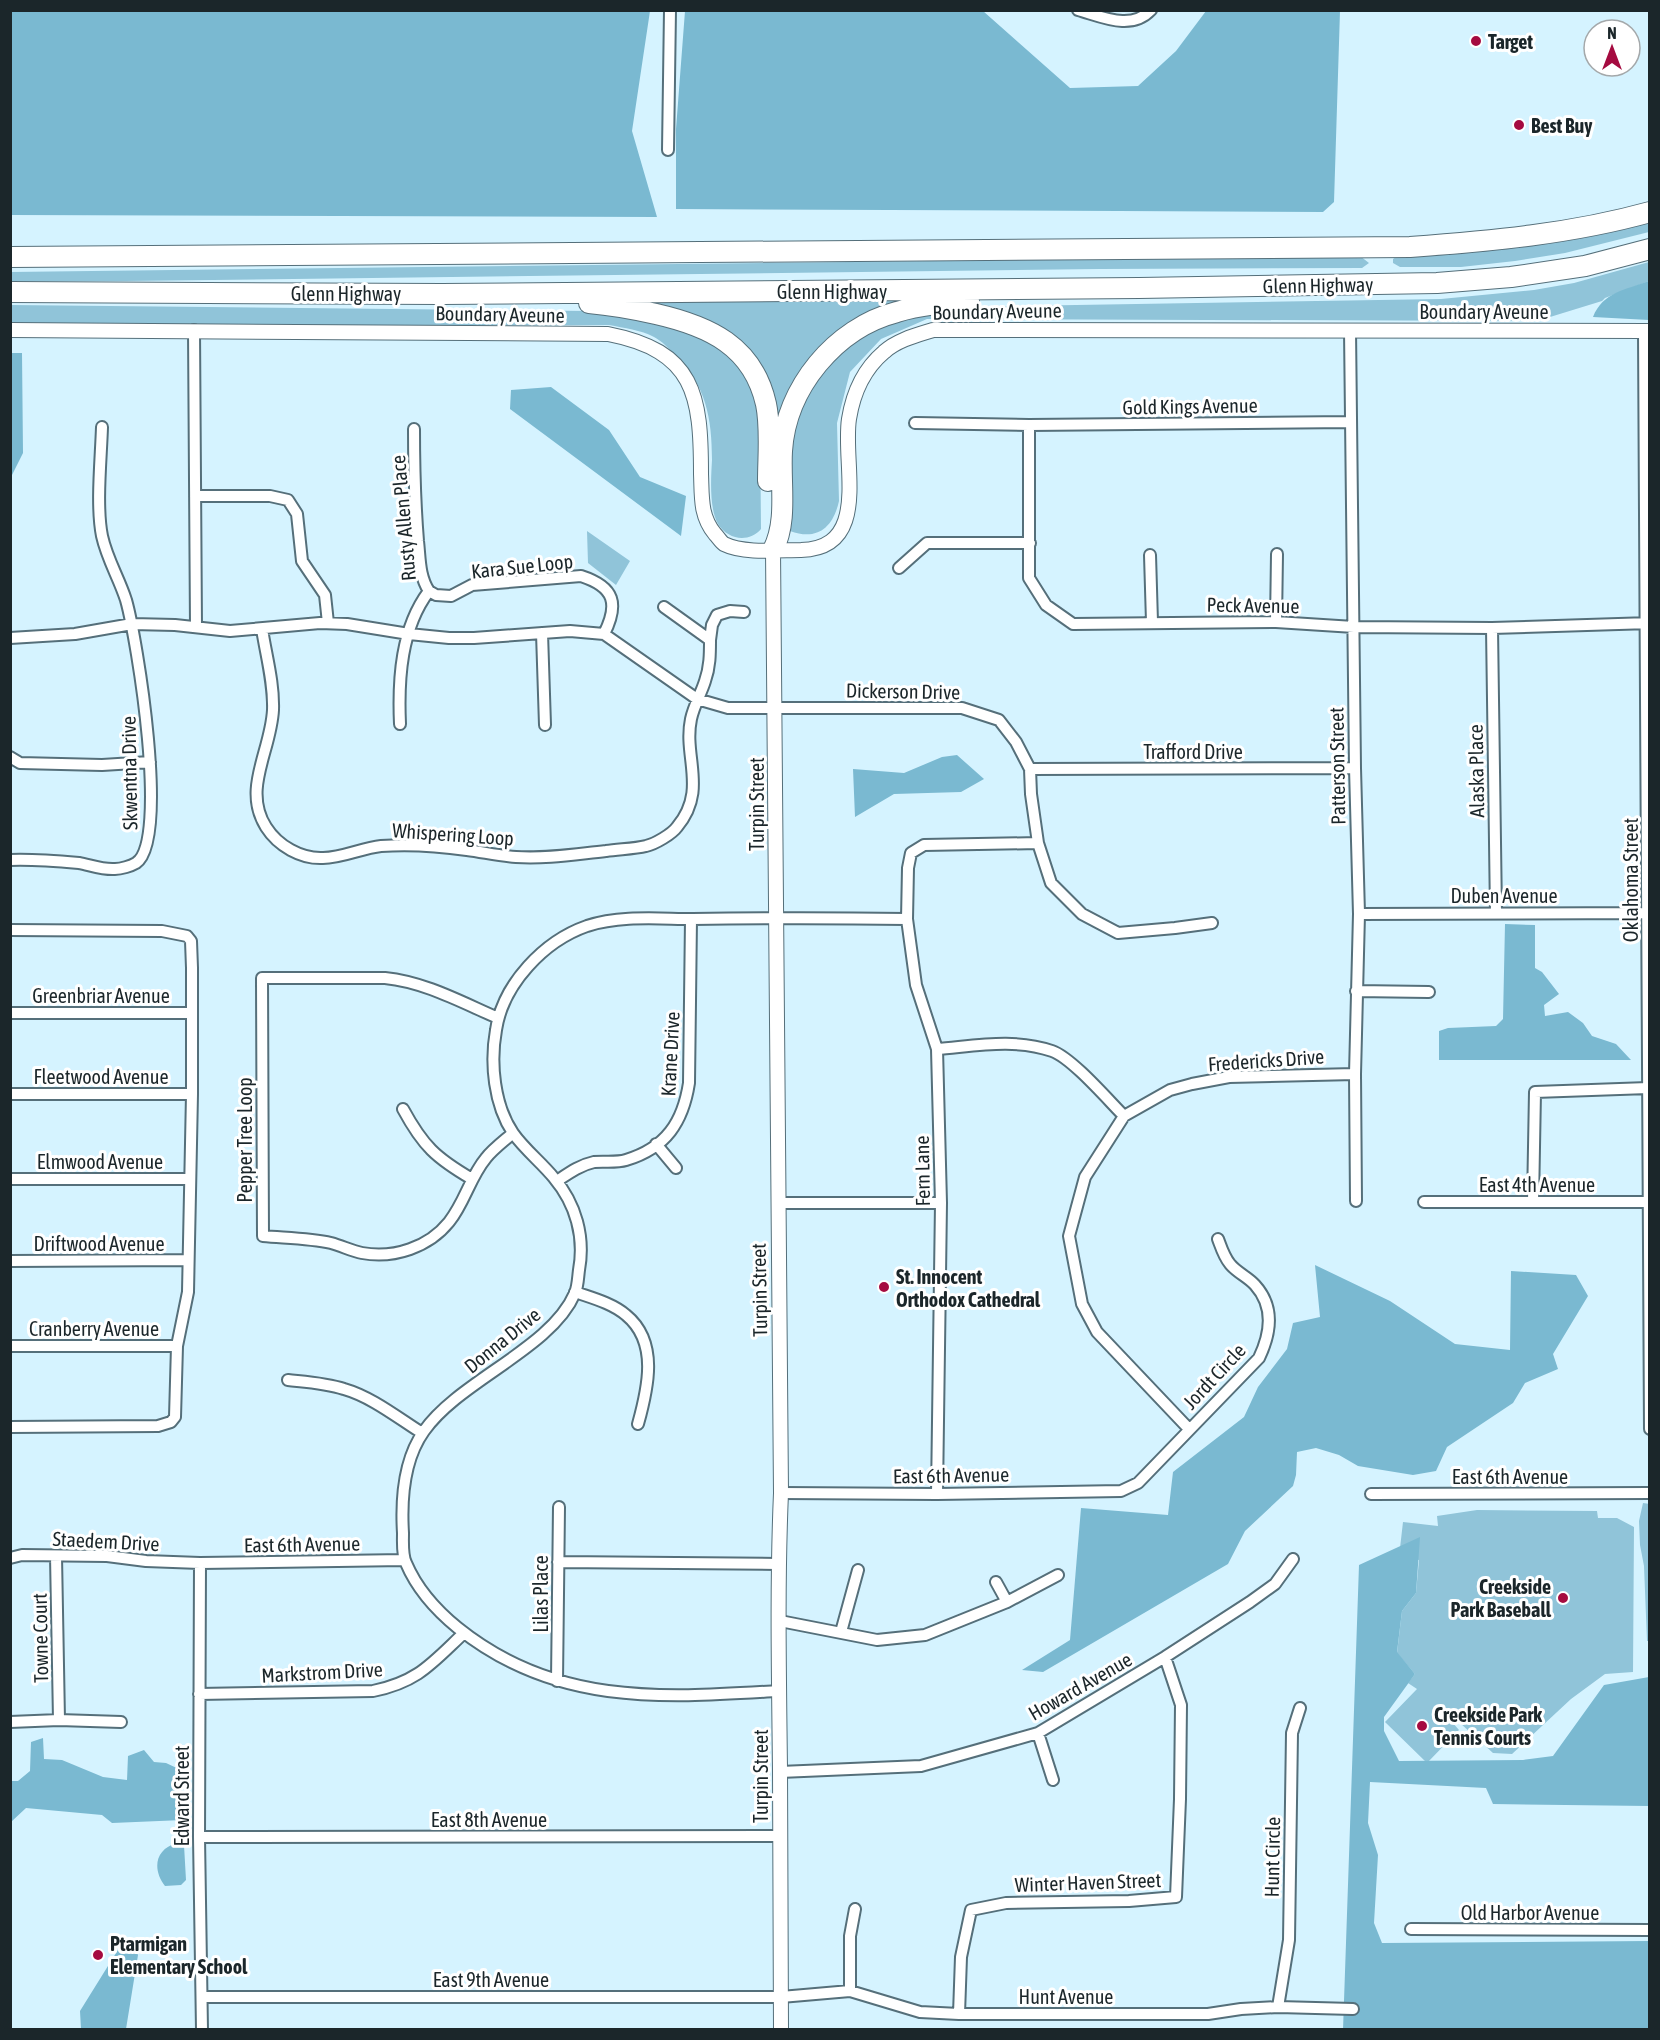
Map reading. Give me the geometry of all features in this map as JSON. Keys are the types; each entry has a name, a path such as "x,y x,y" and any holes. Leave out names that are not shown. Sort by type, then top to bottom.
{"highway":[{"name":"Glenn Highway","path":"10,257 1410,247 1510,240 1610,224 1650,212"},
{"name":"Glenn Highway","path":"10,292 442,294 1437,283 1511,277 1584,266 1650,249"},
{"path":"773,550 779,539 781,525 782,449 790,411 812,370 834,346 861,326 895,312 944,303 1066,296 1139,288"},
{"path":"442,294 620,307 705,328 727,342 742,356 756,375 765,402 768,427 768,523 773,550"}],"street":[{"path":"668,150 670,10"},
{"path":"1078,10 1123,22 1145,17 1151,10"},
{"name":"Boundary Aveune","path":"10,330 608,334 634,339 673,361 686,378 695,400 701,427 702,510 709,526 723,544 746,549 773,550 814,549 828,543 843,529 849,510 849,421 855,394 867,371 885,351 908,337 933,330 1647,331"},
{"path":"195,330 196,627"},
{"name":"Patterson Street","path":"1350,330 1359,914 1355,1074 1356,1202"},
{"name":"Oklahoma Street","path":"1647,331 1650,1429"},
{"name":"Gold Kings Avenue","path":"915,423 1029,425 1351,422"},
{"name":"Peck Avenue","path":"1029,425 1029,578 1046,605 1073,624 1276,622 1354,627 1492,628 1648,623"},
{"name":"Skwentna Drive","path":"10,860 36,859 113,870 138,862 146,850 150,831 148,722 132,624 125,598 102,537 100,520 102,427"},
{"name":"Rusty Allen Place","path":"400,724 399,694 402,663 413,617 429,591 423,581 420,564 414,495 414,429"},
{"path":"195,496 270,496 288,500 297,514 302,561 325,595 328,623"},
{"path":"899,568 927,543 1030,543"},
{"name":"Turpin Street","path":"773,550 781,1493 778,1564 781,2030"},
{"path":"1276,622 1277,554"},
{"path":"1150,555 1152,622"},
{"name":"Kara Sue Loop","path":"429,591 436,595 451,596 472,585 581,576 596,581 607,591 613,606 612,618 604,634"},
{"path":"664,607 710,640"},
{"name":"Whispering Loop","path":"262,629 273,708 270,735 260,764 255,791 257,810 266,828 278,842 299,854 324,858 380,846 463,849 516,857 562,856 648,846 676,829 688,810 694,789 693,761 688,736 691,718 710,662 712,626 717,615 730,611 744,612"},
{"path":"10,638 75,634 132,624 230,631 328,623 409,634 474,638 570,631 604,634"},
{"name":"Alaska Place","path":"1492,628 1496,913"},
{"path":"542,633 545,725"},
{"name":"Dickerson Drive","path":"604,634 697,699 728,708 962,708 999,720 1017,742 1030,770 1038,843 1051,883 1082,914 1118,933 1212,922"},
{"path":"10,758 20,763 102,765 150,762"},
{"name":"Trafford Drive","path":"1030,770 1355,768"},
{"name":"Fern Lane","path":"937,1494 941,1203 937,1049 916,986 907,919 908,868 911,853 924,844 1038,843"},
{"name":"Duben Avenue","path":"1359,914 1649,913"},
{"name":"Krane Drive","path":"557,1181 576,1168 592,1162 625,1160 648,1150 679,1122 686,1104 689,1083 691,919"},
{"name":"Donna Drive","path":"778,1691 693,1696 624,1693 583,1688 557,1681 510,1662 464,1633 423,1594 404,1560 402,1520 406,1479 412,1454 422,1433 440,1411 543,1333 559,1317 575,1292 582,1243 571,1203 557,1181 513,1133 502,1111 494,1068 493,1045 498,1018 521,972 564,936 589,926 617,920 907,919"},
{"path":"10,930 135,930 162,931 187,936 191,941 192,1013 188,1292 177,1346 175,1416 171,1422 158,1426 10,1427"},
{"name":"Pepper Tree Loop","path":"498,1018 426,986 405,980 262,978 263,1236 331,1243 364,1254 396,1253 414,1248 430,1240 448,1223 486,1157 513,1133"},
{"path":"1356,991 1429,992"},
{"name":"Greenbriar Avenue","path":"10,1013 192,1013"},
{"path":"937,1049 1009,1043 1053,1051 1078,1070 1124,1116"},
{"name":"Fredericks Drive","path":"1189,1429 1097,1332 1082,1304 1070,1236 1085,1177 1124,1116 1170,1090 1192,1083 1239,1076 1355,1074"},
{"path":"1533,1202 1535,1092 1648,1088"},
{"name":"Fleetwood Avenue","path":"10,1094 192,1094"},
{"path":"403,1109 428,1149 445,1163 472,1179"},
{"path":"657,1144 676,1168"},
{"name":"Elmwood Avenue","path":"10,1179 190,1179"},
{"name":"East 4th Avenue","path":"1424,1202 1649,1202"},
{"path":"778,1203 941,1203"},
{"name":"Jordt Circle","path":"1121,1491 1138,1483 1259,1358 1267,1341 1270,1319 1266,1301 1255,1284 1229,1264 1218,1239"},
{"name":"Driftwood Avenue","path":"10,1261 187,1260"},
{"path":"575,1292 610,1304 627,1315 642,1334 648,1354 648,1377 638,1424"},
{"name":"Cranberry Avenue","path":"10,1347 177,1346"},
{"path":"288,1380 324,1384 363,1396 422,1433"},
{"name":"East 6th Avenue","path":"781,1493 937,1494 1121,1491"},
{"name":"East 6th Avenue","path":"1371,1494 1650,1493"},
{"name":"Lilas Place","path":"557,1681 558,1507"},
{"name":"Staedem Drive","path":"10,1558 22,1555 107,1556 146,1561 200,1563"},
{"name":"Towne Court","path":"56,1556 59,1720"},
{"name":"Howard Avenue","path":"780,1772 923,1771 1038,1733 1165,1657 1275,1584 1293,1559"},
{"name":"East 6th Avenue","path":"200,1563 404,1560"},
{"path":"558,1562 778,1564"},
{"name":"Edward Street","path":"200,1563 199,1838 202,2030"},
{"path":"841,1632 858,1570"},
{"path":"780,1621 877,1640 925,1635 1007,1602 1058,1575"},
{"path":"996,1582 1007,1602"},
{"name":"Markstrom Drive","path":"199,1694 373,1691 395,1687 416,1677 464,1633"},
{"name":"Winter Haven Street","path":"959,2014 961,1957 971,1910 1006,1903 1129,1901 1176,1897 1181,1705 1165,1657"},
{"name":"Hunt Circle","path":"1278,2007 1289,1940 1292,1733 1300,1708"},
{"path":"10,1722 59,1720 122,1722"},
{"path":"1038,1733 1053,1780"},
{"name":"East 8th Avenue","path":"199,1838 779,1836"},
{"path":"850,1991 850,1936 855,1909"},
{"name":"Old Harbor Avenue","path":"1411,1929 1650,1930"},
{"name":"Hunt Avenue","path":"781,1996 850,1991 920,2012 959,2014 1208,2014 1241,2008 1353,2008"},
{"name":"East 9th Avenue","path":"202,1996 781,1996"}],"shaded area":[{"path":"11,10 650,11 632,131 657,217 11,215"},
{"path":"685,11 983,11 1070,88 1138,86 1176,51 1206,11 1340,11 1334,202 1323,212 676,209 676,129"},
{"path":"1649,216 1649,232 1565,253 1461,267 1400,267 1393,263 1393,259 1399,255 1457,254 1569,237"},
{"path":"1360,256 1369,263 1362,268 126,281 11,281 10,272"},
{"path":"1649,262 1649,281 1602,301 1537,321 927,319 881,339 850,372 837,423 839,501 833,518 822,530 808,534 790,531 787,523 790,445 802,402 836,356 878,326 954,307 1441,299 1534,290 1574,283"},
{"path":"1649,281 1649,320 1593,317 1597,309 1609,297"},
{"path":"912,299 843,328 775,452 754,357 737,338 715,324 649,302"},
{"path":"11,305 591,311 612,313 700,335 719,344 743,370 751,384 760,419 761,529 751,536 739,538 727,534 718,524 712,501 711,430 700,390 685,366 665,345 654,337 638,331 609,325 11,325"},
{"path":"11,353 22,353 23,453 11,477"},
{"path":"551,387 609,430 640,477 686,496 681,536 510,409 511,390"},
{"path":"587,531 630,561 616,585 588,563"},
{"path":"957,755 984,779 961,792 894,794 855,817 853,769 904,773 942,757"},
{"path":"1505,924 1535,925 1535,968 1542,972 1559,994 1544,1005 1545,1016 1568,1012 1583,1023 1592,1036 1616,1044 1631,1060 1439,1060 1439,1031 1448,1028 1496,1026 1503,1019"},
{"path":"1315,1265 1390,1301 1455,1344 1510,1350 1511,1271 1576,1275 1588,1296 1553,1354 1558,1369 1525,1383 1513,1403 1447,1447 1436,1471 1413,1475 1358,1466 1339,1455 1316,1448 1297,1452 1293,1486 1245,1531 1228,1564 1043,1672 1022,1670 1070,1640 1081,1508 1168,1515 1173,1472 1244,1417 1258,1387 1287,1349 1293,1323 1320,1317"},
{"path":"1643,1503 1650,1504 1649,1641 1647,1641 1644,1566 1640,1545 1639,1521"},
{"path":"1477,1510 1597,1511 1598,1518 1617,1518 1634,1527 1633,1672 1605,1674 1571,1699 1512,1754 1493,1753 1460,1723 1452,1722 1459,1730 1427,1763 1385,1722 1417,1689 1408,1683 1415,1674 1397,1653 1402,1611 1416,1593 1419,1560 1399,1557 1403,1522 1438,1526 1437,1516"},
{"path":"1420,1537 1416,1593 1402,1611 1397,1652 1415,1674 1384,1717 1384,1731 1399,1761 1523,1760 1553,1756 1604,1685 1649,1677 1649,1806 1493,1804 1486,1788 1370,1782 1368,1823 1378,1855 1374,1923 1382,1943 1649,1941 1649,2029 1343,2030 1359,1565"},
{"path":"43,1738 44,1759 62,1760 103,1777 127,1780 128,1756 144,1750 154,1762 166,1763 181,1770 183,1820 112,1823 102,1815 26,1808 11,1822 11,1781 18,1781 30,1771 31,1742"},
{"path":"177,1843 184,1845 186,1880 181,1885 165,1886 158,1873 158,1860 164,1850"},
{"path":"121,1945 134,1947 138,1955 126,2029 81,2029 80,2011"}],"place":[{"name":"Target","path":"1476,41"},
{"name":"Best Buy","path":"1519,125"},
{"name":"St. Innocent Orthodox Cathedral","path":"884,1287"},
{"name":"Creekside Park Baseball","path":"1563,1598"},
{"name":"Creekside Park Tennis Courts","path":"1422,1726"},
{"name":"Ptarmigan Elementary School","path":"98,1955"}]}
